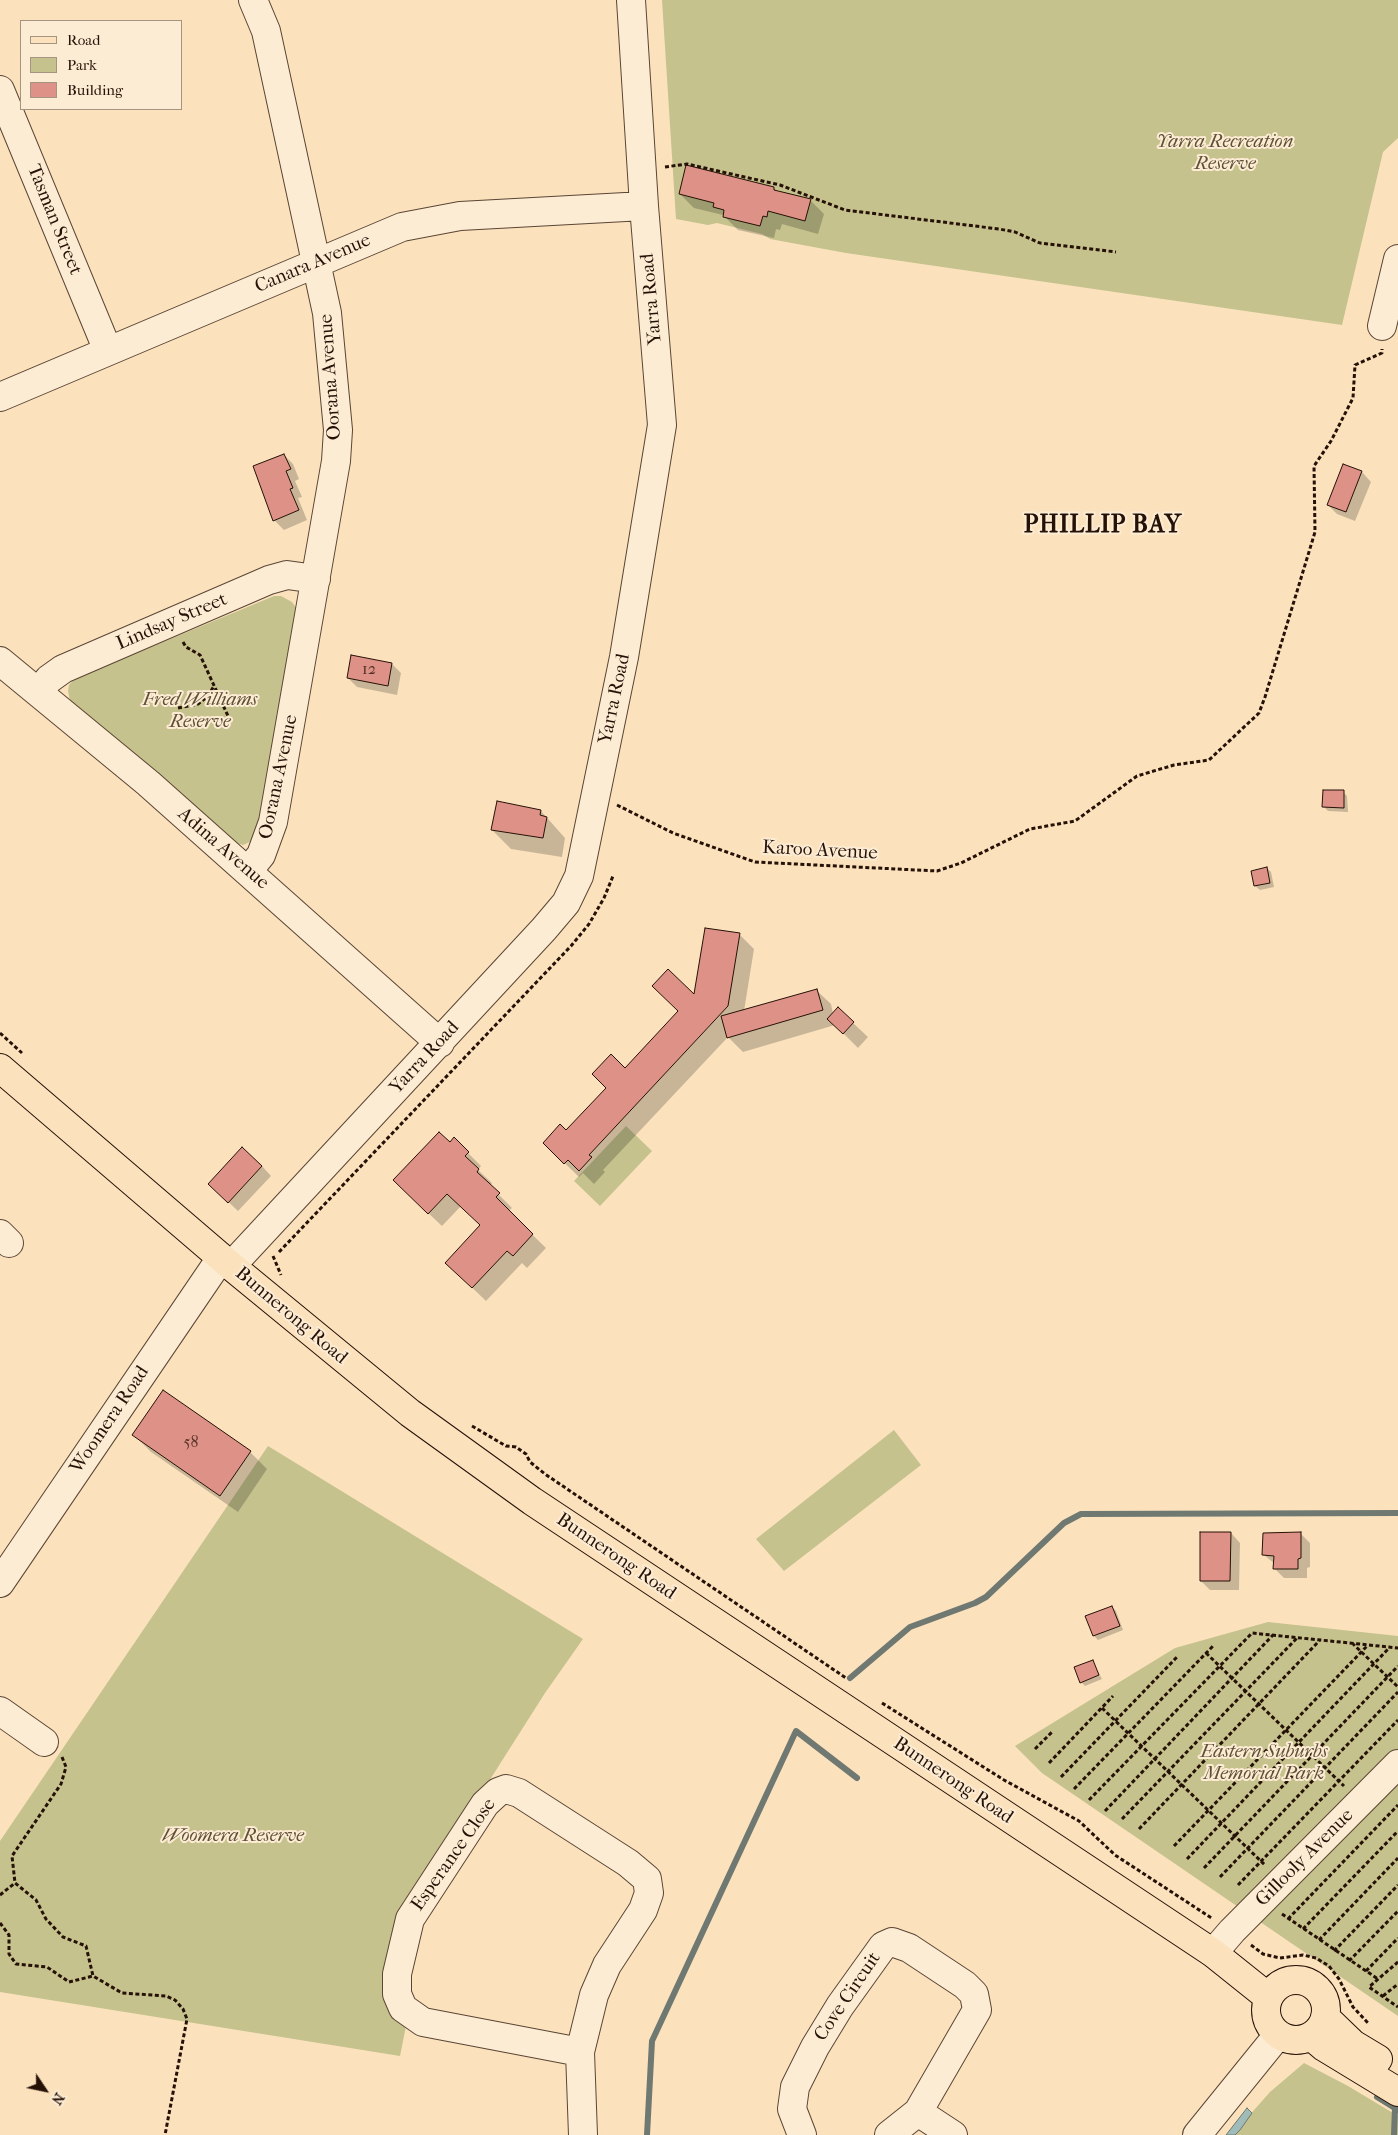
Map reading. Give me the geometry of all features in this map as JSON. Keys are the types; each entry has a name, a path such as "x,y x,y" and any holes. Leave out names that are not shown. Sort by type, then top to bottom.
{"main road":[{"name":"Bunnerong Road","path":"3,1076 410,1413 532,1501 1213,1953 1268,1997"},
{"path":"1301,1980 1310,1983 1323,1998 1326,2007 1318,2026 1295,2040 1278,2035 1268,2022 1266,2005 1268,1997 1281,1983 1301,1980"},
{"path":"1318,2026 1353,2044 1398,2072"},
{"path":"1318,2026 1324,2047 1398,2092"}],"street":[{"name":"Oorana Avenue","path":"248,871 261,855 273,822 336,461 338,430 327,312 266,31 253,0"},
{"name":"Yarra Road","path":"226,1262 265,1248 334,1152 440,1043 566,903 579,876 624,657 662,425 644,206 631,0"},
{"name":"Tasman Street","path":"0,90 108,351"},
{"name":"Canara Avenue","path":"0,397 402,227 460,216 644,206"},
{"path":"1382,326 1398,259"},
{"name":"Lindsay Street","path":"38,692 63,669 269,580 287,575 316,579"},
{"name":"Adina Avenue","path":"0,661 148,783 440,1043"},
{"name":"Woomera Road","path":"0,1583 226,1262"},
{"path":"0,1711 44,1742"},
{"name":"Gillooly Avenue","path":"1213,1953 1232,1931 1398,1764"},
{"name":"Esperance Close","path":"580,2052 423,2022 403,2008 397,1994 397,1974 410,1919 485,1804 498,1792 506,1789 519,1793 628,1863 647,1879 649,1893 644,1910 607,1965 594,1995 580,2052 583,2135"},
{"name":"Cove Circuit","path":"802,2135 792,2109 795,2087 840,2006 883,1946 892,1942 908,1948 965,1985 974,1994 977,2010 918,2112"},
{"path":"1197,2135 1278,2035"},
{"path":"889,2135 918,2112 953,2135"}],"path":[{"path":"642,171 687,164 780,185 846,210 999,229 1015,232 1040,243 1116,252"},
{"name":"Karoo Avenue","path":"595,794 674,833 755,862 937,871 961,863 1030,829 1074,821 1137,776 1174,764 1209,760 1258,713 1265,697 1315,532 1314,466 1331,441 1353,398 1355,365 1382,353 1382,326"},
{"path":"174,621 184,646 200,655 228,716"},
{"path":"178,708 198,704 208,696 214,686"},
{"path":"285,1282 265,1248 571,946 589,924 604,898 613,876"},
{"path":"0,1034 29,1059"},
{"path":"465,1421 506,1446 516,1447 526,1454 530,1462 553,1479 847,1679"},
{"path":"1089,1800 1252,1633 1398,1648"},
{"path":"1105,1811 1274,1635"},
{"path":"1122,1819 1298,1638"},
{"path":"1139,1829 1321,1640"},
{"path":"1352,1643 1398,1687"},
{"path":"1174,1846 1368,1644"},
{"path":"1074,1788 1214,1645"},
{"path":"1187,1859 1391,1647"},
{"path":"1206,1653 1350,1792"},
{"path":"1061,1777 1176,1657"},
{"path":"1204,1868 1398,1666"},
{"path":"1220,1877 1398,1692"},
{"path":"1048,1763 1113,1696"},
{"path":"879,1700 1004,1780 1079,1821 1093,1834"},
{"path":"1102,1708 1267,1867"},
{"path":"1238,1885 1398,1720"},
{"path":"1035,1749 1052,1732"},
{"path":"44,1742 63,1759 66,1771 61,1784 13,1852 11,1860 15,1884 36,1900 46,1919 63,1937 86,1946 93,1976"},
{"path":"1288,1919 1398,1804"},
{"path":"1303,1930 1398,1831"},
{"path":"1319,1940 1398,1858"},
{"path":"0,1894 15,1884"},
{"path":"1334,1951 1398,1885"},
{"path":"1349,1961 1398,1911"},
{"path":"1280,1913 1378,1979"},
{"path":"0,1923 8,1935 9,1954 16,1964 47,1967 70,1982 93,1976 122,1993 166,1996 178,2003 187,2019 165,2135"},
{"path":"1366,1971 1398,1938"},
{"path":"1398,1962 1369,1987 1398,2007"},
{"path":"1383,1996 1398,1984"}],"green space":[{"name":"Yarra Recreation Reserve","path":"662,0 1398,0 1398,138 1383,152 1342,325 846,253 770,239 762,234 717,223 708,225 676,219"},
{"name":"Fred Williams Reserve","path":"274,596 281,596 292,602 297,609 296,618 257,828 254,840 243,845 236,843 70,701 68,691 69,685 74,679"},
{"path":"626,1126 652,1151 600,1206 574,1181"},
{"path":"894,1430 921,1465 784,1571 756,1539"},
{"name":"Woomera Reserve","path":"268,1446 583,1639 545,1693 411,1904 406,2026 400,2056 0,1992 0,1841"},
{"name":"Eastern Suburbs Memorial Park","path":"1268,1622 1398,1636 1398,2016 1042,1773 1015,1746 1175,1648"},
{"path":"1304,2063 1348,2086 1398,2116 1398,2135 1232,2135 1270,2092"}],"water":[{"path":"1247,2108 1252,2113 1240,2130 1235,2135 1226,2135"}],"building":[{"path":"686,165 774,187 774,190 811,199 805,221 768,211 767,217 763,216 760,226 723,217 724,210 713,207 714,203 679,194"},
{"path":"284,454 291,469 286,471 293,488 290,489 299,510 273,521 253,466"},
{"path":"1343,464 1362,471 1346,512 1327,505"},
{"path":"351,655 392,663 388,686 347,678"},
{"path":"1323,790 1344,790 1344,808 1322,807"},
{"path":"497,801 541,810 540,815 547,817 543,838 491,830"},
{"path":"1267,867 1270,883 1254,886 1251,871"},
{"path":"705,928 740,933 728,1006 589,1155 592,1157 579,1171 568,1160 564,1164 543,1143 560,1124 566,1130 606,1088 592,1074 611,1054 625,1068 678,1011 652,986 668,969 694,994"},
{"path":"817,989 823,1010 727,1038 721,1016"},
{"path":"838,1007 854,1022 843,1034 827,1019"},
{"path":"439,1132 450,1142 454,1137 469,1152 465,1156 479,1169 477,1172 500,1193 496,1197 533,1234 513,1256 507,1251 472,1288 445,1263 480,1225 447,1194 428,1214 393,1180"},
{"path":"242,1147 262,1166 228,1203 208,1184"},
{"path":"163,1390 251,1451 220,1496 132,1435"},
{"path":"1200,1532 1231,1532 1230,1581 1200,1581"},
{"path":"1301,1532 1301,1558 1298,1559 1298,1569 1273,1569 1274,1556 1262,1555 1263,1533"},
{"path":"1112,1606 1120,1626 1093,1636 1085,1616"},
{"path":"1093,1660 1099,1675 1080,1683 1074,1667"}],"waterway":[{"path":"850,1678 910,1627 975,1603 986,1597 1064,1523 1081,1514 1398,1513"},
{"path":"647,2135 652,2041 796,1731 857,1778"},
{"path":"1377,2097 1398,2110"},
{"path":"1394,2135 1395,2108"}],"district":[{"name":"PHILLIP BAY","path":"1103,526"}]}
